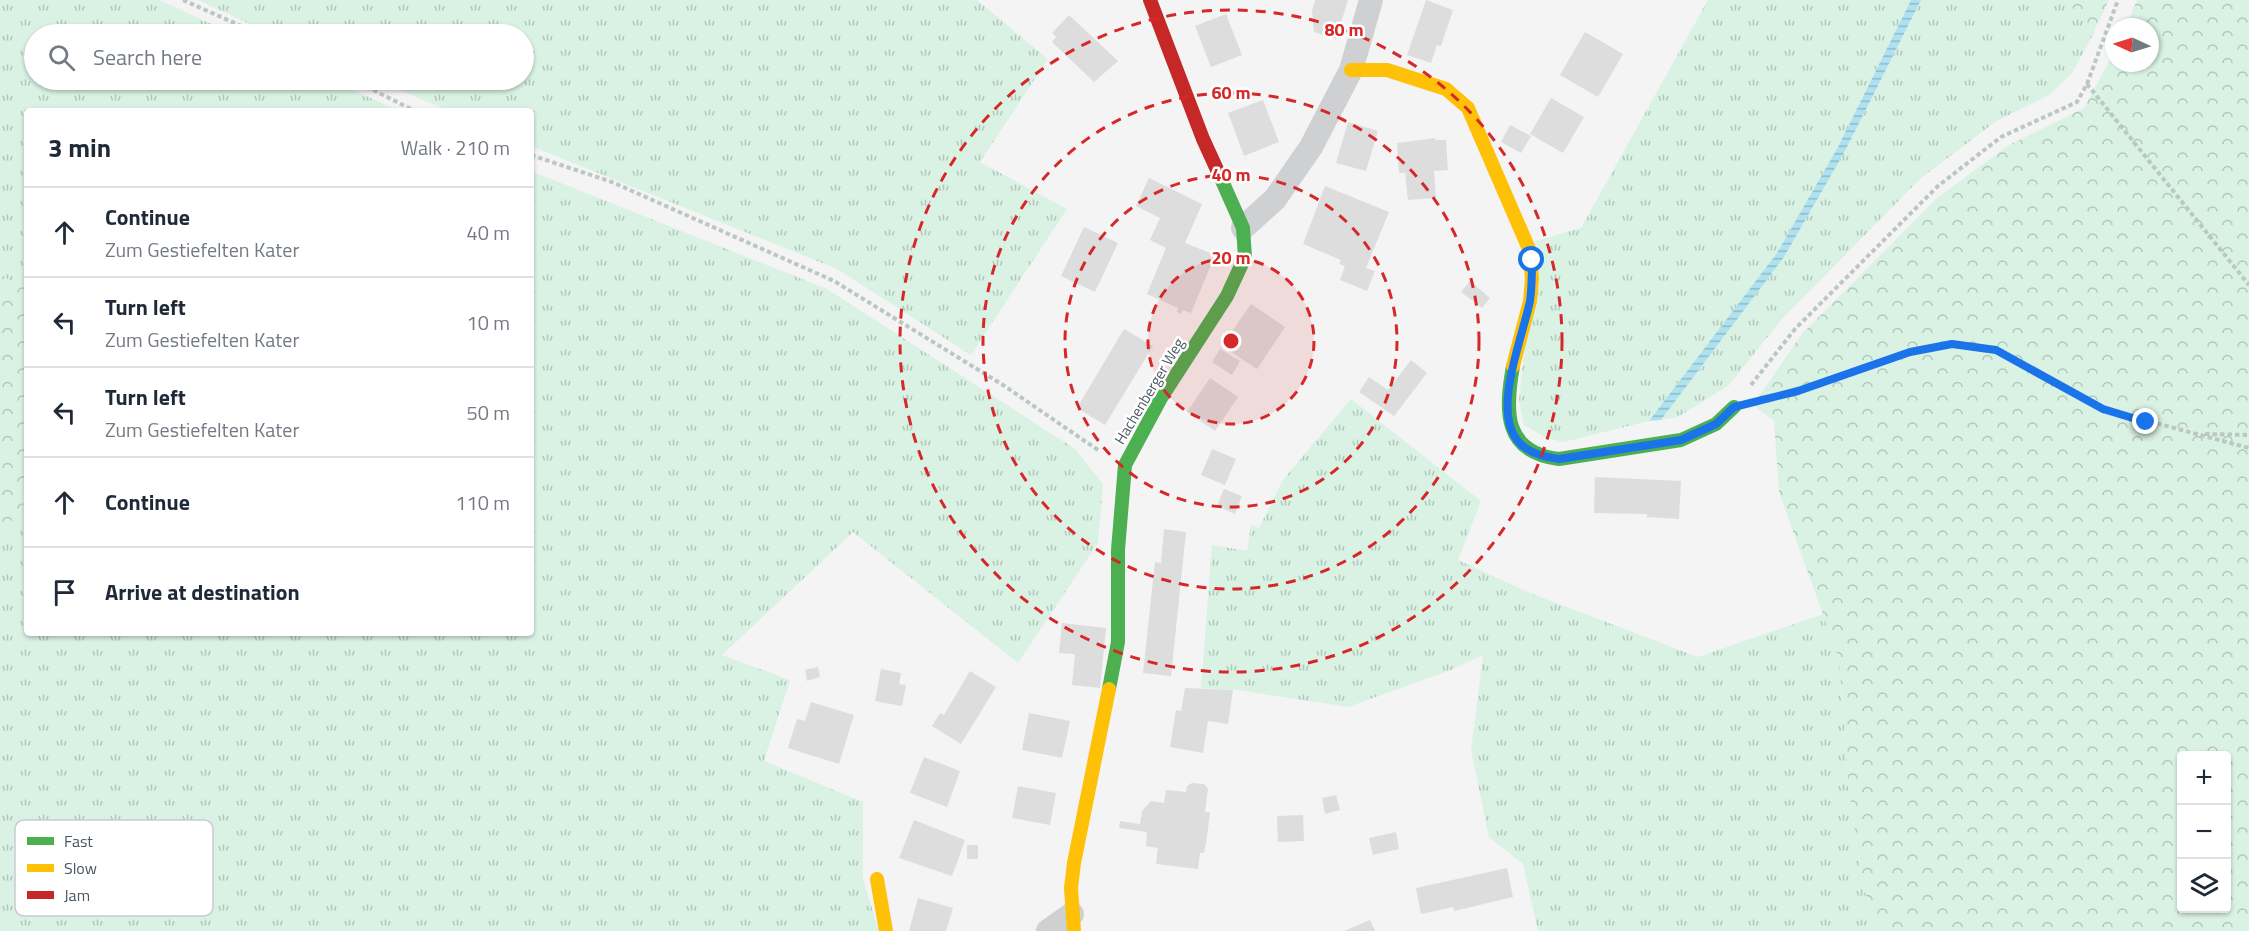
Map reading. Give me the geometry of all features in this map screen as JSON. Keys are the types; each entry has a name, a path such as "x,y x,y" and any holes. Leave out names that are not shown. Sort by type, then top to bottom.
{"street":[{"name":"Hachenberger Weg","path":"1073,923 1071,888 1074,863 1118,642 1118,550 1125,465 1161,398 1227,296 1245,257 1243,228 1203,138 1150,0"},
{"path":"1243,228 1275,199 1311,147 1351,70 1371,0"},
{"path":"1351,70 1387,70 1446,89 1468,108 1527,241 1532,260 1533,277 1530,301 1508,400 1510,428 1515,439 1540,456 1559,459 1681,440 1716,424 1734,407"},
{"path":"877,879 886,931"},
{"path":"1048,931 1073,923"}],"path":[{"path":"183,0 237,24"},
{"path":"1734,407 1795,329 1938,186 2001,137 2077,102 2087,84 2118,0"},
{"path":"2087,84 2249,285"},
{"path":"373,90 409,108"},
{"path":"534,156 612,182 834,281 1003,385 1088,444 1125,465"},
{"path":"1734,407 1798,391 1910,352 1952,344 1996,350 2103,409 2249,448"},
{"path":"2199,434 2249,435"}],"green space":[{"path":"0,0 159,0 211,24 24,24 24,90 353,90 393,108 24,108 24,287 0,275"},
{"path":"198,0 977,0 1048,59 980,162 1067,209 971,355 837,269 534,147 534,108 442,108 400,90 534,90 534,24 250,24"},
{"path":"1708,0 1911,0 1838,147 1777,253 1649,421 1563,442 1547,438 1524,425 1519,401 1535,241 1581,228"},
{"path":"1921,0 2065,0 2095,31 2072,73 2049,95 1995,122 1920,179 1782,319 1729,385 1678,417 1661,420 1784,257 1845,151"},
{"path":"2065,0 2109,0 2094,31"},
{"path":"2137,0 2249,0 2249,931 1875,931 1861,875 1849,790 1839,659 1779,492 1774,421 1753,405 1801,335 1937,198 2009,145 2084,108 2105,69 2105,72 2159,72 2159,18 2130,18"},
{"path":"534,172 827,289 1075,449 1103,484 1098,543 1018,663 853,532 722,655 790,680 764,761 863,802 863,880 879,931 0,931 0,541 24,500 24,636 534,636"},
{"path":"0,275 24,287 24,500 0,541"},
{"path":"1351,399 1481,501 1458,560 1530,593 1698,657 1823,614 1839,659 1849,790 1861,875 1875,931 1538,931 1523,864 1489,837 1471,750 1483,655 1451,670 1348,707 1238,690 1201,688 1212,545 1247,551 1251,525 1259,528 1283,480"}],"water":[{"path":"1911,0 1921,0 1845,151 1784,257 1661,420 1649,421 1777,253 1838,147"}],"building":[{"path":"1315,0 1348,0 1336,39 1314,32 1312,11"},
{"path":"1426,0 1453,10 1441,46 1437,45 1431,63 1407,55"},
{"path":"1226,14 1242,55 1211,67 1195,26"},
{"path":"1069,15 1118,61 1094,82 1052,42 1056,37 1052,33"},
{"path":"1585,32 1623,54 1598,97 1560,75"},
{"path":"1551,98 1584,117 1563,153 1530,134"},
{"path":"1263,100 1279,142 1244,156 1228,113"},
{"path":"1348,122 1378,131 1366,171 1336,163"},
{"path":"1510,125 1531,136 1521,153 1501,142"},
{"path":"1435,138 1435,140 1446,140 1448,170 1434,171 1436,198 1408,200 1405,173 1399,173 1397,143"},
{"path":"1149,178 1202,204 1185,243 1215,255 1191,313 1183,310 1181,314 1177,312 1178,308 1147,294 1166,248 1150,240 1160,218 1136,206"},
{"path":"1325,186 1389,212 1366,268 1375,271 1367,291 1340,280 1345,266 1339,264 1341,260 1303,244"},
{"path":"1084,227 1118,243 1095,292 1061,276"},
{"path":"1470,281 1490,298 1482,308 1461,292"},
{"path":"1251,304 1285,327 1257,369 1222,346"},
{"path":"1124,329 1153,346 1105,425 1077,408"},
{"path":"1220,349 1240,361 1232,375 1212,362"},
{"path":"1411,360 1427,373 1394,416 1359,392 1369,377 1388,390"},
{"path":"1210,378 1238,397 1215,431 1187,412"},
{"path":"1212,449 1236,459 1225,485 1201,475"},
{"path":"1595,477 1681,481 1679,519 1647,517 1647,514 1594,513"},
{"path":"1224,489 1242,496 1235,514 1217,506"},
{"path":"1164,529 1186,532 1171,676 1143,673 1155,562 1161,563"},
{"path":"1062,623 1106,628 1100,688 1072,685 1075,654 1059,653"},
{"path":"818,667 820,677 807,681 805,670"},
{"path":"881,669 901,673 899,684 906,685 902,706 875,701"},
{"path":"970,671 996,687 961,744 932,726 940,713 944,715"},
{"path":"1185,688 1233,690 1228,724 1208,721 1203,753 1170,747 1176,710 1181,711"},
{"path":"811,702 854,715 839,764 788,748 797,719 805,721"},
{"path":"1029,713 1070,721 1062,758 1022,750"},
{"path":"924,757 960,771 947,807 910,793"},
{"path":"1192,783 1204,784 1208,789 1205,812 1210,812 1204,853 1200,853 1198,869 1156,864 1158,848 1146,846 1147,832 1119,828 1120,821 1140,824 1142,811 1151,801 1164,803 1166,790 1186,792 1187,786"},
{"path":"1018,786 1056,793 1050,825 1012,818"},
{"path":"1336,795 1340,810 1325,814 1322,798"},
{"path":"1303,815 1304,841 1278,842 1277,816"},
{"path":"914,820 965,840 952,876 899,858"},
{"path":"1396,832 1399,849 1373,855 1369,838"},
{"path":"967,845 978,845 978,859 967,859"},
{"path":"1507,868 1513,897 1454,911 1453,907 1421,914 1416,888"},
{"path":"918,898 953,908 946,931 909,931"},
{"path":"1370,920 1375,931 1344,931"}],"traffic: fast":[{"path":"1109,689 1118,642 1118,550 1125,465 1161,398 1227,296 1245,257 1243,228 1219,174"},
{"path":"1513,366 1509,399 1512,427 1527,448 1541,455 1559,459 1681,440 1716,424 1734,407"}],"traffic: slow":[{"path":"1351,70 1387,70 1446,89 1468,108 1529,249 1532,278 1530,301 1513,366"},
{"path":"1074,931 1071,888 1074,863 1109,689"},
{"path":"877,879 886,931"}],"traffic: jam":[{"path":"1150,0 1203,139 1219,174"}],"route":[{"path":"1532,260 1533,277 1530,301 1514,365 1508,414 1510,428 1515,439 1540,456 1559,459 1681,440 1716,424 1734,407 1798,391 1910,352 1952,344 1996,350 2103,409 2146,422"}]}
